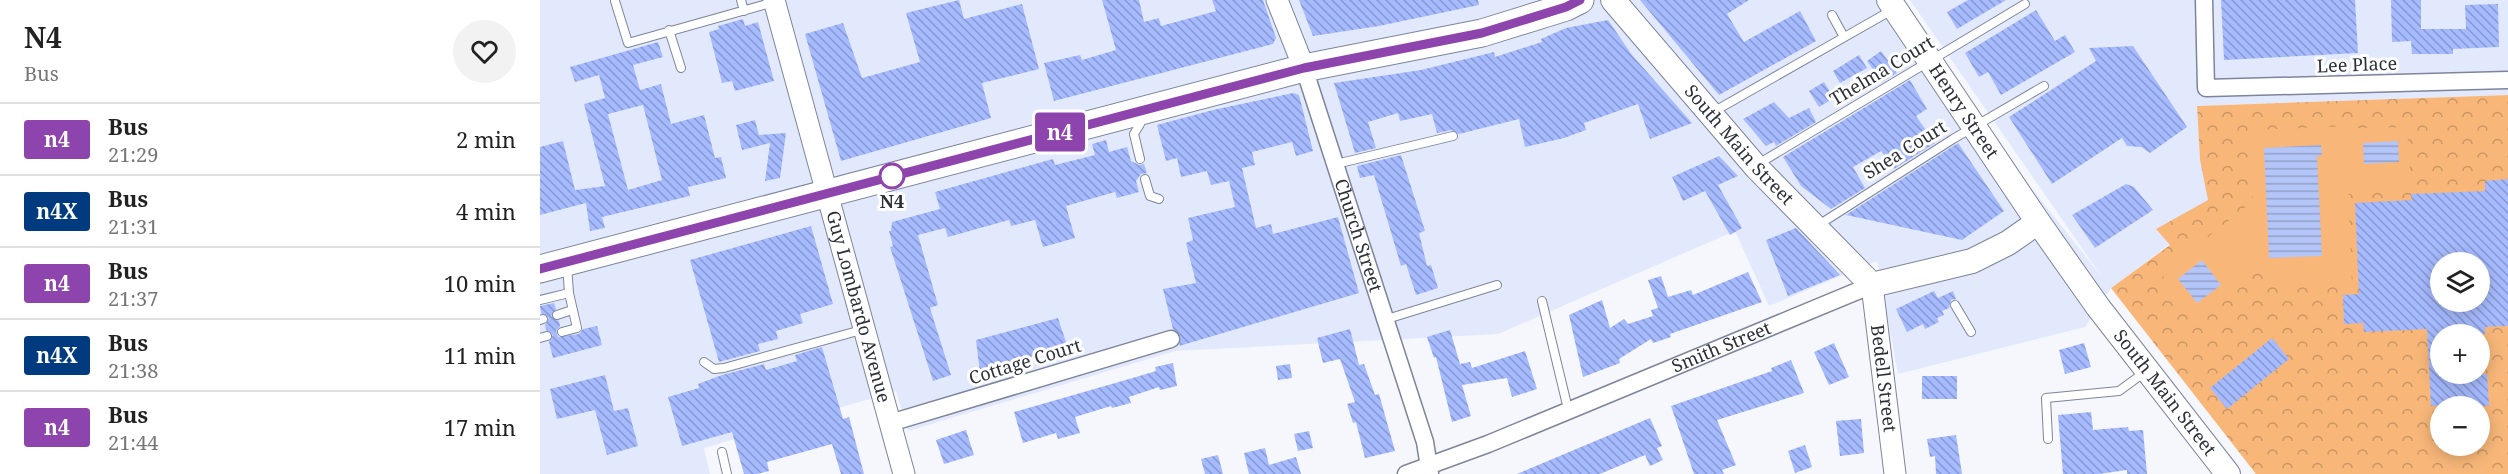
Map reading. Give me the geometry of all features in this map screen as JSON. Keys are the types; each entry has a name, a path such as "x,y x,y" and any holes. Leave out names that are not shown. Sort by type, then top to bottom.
{"main road":[{"path":"540,269 1304,68 1482,33 1566,7 1580,0"},
{"name":"South Main Street","path":"1613,0 1755,166 1872,285"},
{"name":"Henry Street","path":"1892,4 2038,222"},
{"name":"South Main Street","path":"2038,222 2147,370 2228,474"},
{"name":"Smith Street","path":"1872,285 1972,261 2008,243 2038,222"}],"street":[{"name":"Church Street","path":"1277,0 1304,68 1387,319 1425,442 1429,470"},
{"name":"Lee Place","path":"2204,0 2206,88 2508,80"},
{"name":"Guy Lombardo Avenue","path":"774,1 829,193 904,474"},
{"name":"Smith Street","path":"1406,474 1429,470 1568,409 1872,285"},
{"name":"Bedell Street","path":"1872,285 1895,474"},
{"name":"Cottage Court","path":"890,423 1171,339"}],"lane":[{"path":"741,0 744,11"},
{"path":"615,2 628,43 774,1"},
{"path":"1710,114 1844,37 1892,4"},
{"name":"Thelma Court","path":"1755,166 2025,4"},
{"path":"1832,15 1844,37"},
{"path":"669,30 681,68"},
{"name":"Shea Court","path":"1816,226 1953,139 2044,86"},
{"path":"1140,124 1134,134 1140,159"},
{"path":"1336,164 1453,136"},
{"path":"1145,179 1150,196 1159,199"},
{"path":"562,332 577,328 569,293 567,262"},
{"path":"1387,319 1497,285"},
{"path":"540,300 569,293"},
{"path":"1542,302 1568,409"},
{"path":"1955,305 1971,332"},
{"path":"557,315 572,310"},
{"path":"704,362 714,369 724,368 865,329"},
{"path":"2048,439 2046,398 2119,391 2133,384 2147,370"},
{"path":"722,452 727,474"}],"shaded area":[{"path":"540,0 1882,0 2102,277 1910,0 2508,0 2508,95 2197,106 2200,160 2209,201 2156,229 2170,244 2111,288 2085,327 1898,374 1877,261 1769,306 1735,231 1498,334 1175,351 908,431 896,391 704,448 710,474 540,474"}],"green space":[{"path":"2508,95 2508,474 2256,474 2111,288 2170,245 2156,229 2208,200 2200,160 2197,106"},
{"path":"2350,126 2356,128 2407,127 2411,191 2348,194 2352,285 2279,288 2278,270 2255,272 2197,315 2190,314 2163,281 2164,272 2253,201 2250,133 2255,130"}],"water":[{"path":"2398,141 2399,162 2364,164 2363,143"},
{"path":"2321,145 2322,155 2317,156 2322,256 2269,258 2264,148"},
{"path":"2202,260 2221,285 2197,303 2178,279"}],"building":[{"path":"959,0 964,19 1022,4 1039,69 982,83 991,118 841,161 805,34 843,23 862,78 920,62 906,13"},
{"path":"1102,0 1139,0 1144,22 1159,18 1161,26 1216,11 1212,0 1263,0 1276,38 1273,44 1054,101 1044,63 1080,55 1082,60 1116,50"},
{"path":"1299,0 1478,0 1479,5 1379,26 1313,36"},
{"path":"1640,0 1749,0 1727,14 1744,42 1800,11 1816,41 1719,95"},
{"path":"1968,0 2006,0 1957,29 1947,12"},
{"path":"2221,0 2355,0 2358,53 2224,60"},
{"path":"2391,0 2421,0 2421,29 2466,29 2465,5 2498,4 2499,47 2453,49 2453,54 2412,54 2411,41 2392,42"},
{"path":"2036,10 2055,41 2065,35 2075,52 2001,95 1988,72 1979,77 1965,53"},
{"path":"743,19 745,26 758,22 774,81 735,91 732,81 722,83 709,32 719,29 718,26"},
{"path":"1608,20 1632,55 1692,123 1650,139 1638,104 1584,123 1586,130 1564,138 1525,147 1519,119 1459,134 1452,130 1437,133 1432,114 1400,121 1398,113 1368,122 1376,148 1355,153 1334,83 1421,70 1494,52 1495,57 1542,42 1541,39 1566,28"},
{"path":"658,42 663,57 633,65 640,90 661,84 671,124 704,115 715,158 721,157 726,178 688,187 690,196 602,217 605,228 590,231 586,203 540,215 540,147 563,141 575,190 605,186 584,104 605,98 599,75 575,82 570,67","holes":["643,105 662,180 628,190 608,114"]},
{"path":"2133,46 2187,127 2150,153 2141,147 2127,146 2122,138 2052,184 2009,117 2096,61 2089,48"},
{"path":"1881,51 1897,73 1882,82 1867,61"},
{"path":"1859,55 1867,68 1840,83 1833,71"},
{"path":"1910,80 1927,109 1916,116 1935,143 1894,169 1881,151 1853,167 1865,188 1831,209 1801,186 1783,157"},
{"path":"1824,82 1834,98 1819,107 1809,91"},
{"path":"1293,93 1299,95 1313,151 1296,156 1292,142 1252,152 1255,165 1242,168 1256,228 1271,224 1273,234 1338,217 1359,293 1179,346 1181,337 1173,329 1163,289 1196,283 1186,243 1193,240 1188,218 1235,207 1229,181 1211,185 1207,171 1181,177 1177,158 1166,161 1157,125"},
{"path":"1774,102 1789,118 1809,108 1816,122 1776,146 1774,142 1766,146 1743,119"},
{"path":"755,120 759,135 786,133 780,178 765,181 770,143 742,150 736,125"},
{"path":"1106,140 1109,152 1127,147 1131,161 1139,165 1144,164 1147,173 1141,174 1136,181 1139,192 1117,198 1115,192 1066,206 1075,238 1043,247 1035,220 1011,226 1009,220 948,237 945,228 918,235 938,305 930,308 951,375 933,381 890,247 893,246 889,231 891,231 892,222 940,209 935,192 1053,159 1055,165 1095,155 1092,144"},
{"path":"1958,143 2004,211 1962,240 1846,215"},
{"path":"1401,155 1425,231 1419,233 1427,266 1431,265 1438,288 1416,295 1406,264 1401,266 1374,175 1360,178 1357,166"},
{"path":"1719,156 1738,176 1718,185 1742,228 1730,235 1705,191 1683,201 1672,177"},
{"path":"2508,179 2508,326 2430,324 2430,384 2488,384 2488,396 2430,396 2427,329 2364,332 2363,323 2344,324 2343,295 2359,294 2355,203 2412,200 2411,194 2485,191 2485,181"},
{"path":"2126,184 2134,187 2153,210 2095,248 2072,215"},
{"path":"811,226 833,304 800,314 803,323 776,331 778,339 758,344 760,351 719,362 690,260"},
{"path":"1796,228 1840,275 1788,296 1766,240"},
{"path":"1748,272 1762,302 1670,334 1671,337 1653,343 1651,339 1619,359 1620,363 1583,377 1569,315 1602,300 1610,328 1624,319 1628,324 1653,316 1651,310 1658,308 1648,280 1661,276 1668,297 1691,290 1693,295"},
{"path":"1934,291 1938,298 1953,291 1956,299 1951,300 1949,308 1942,311 1944,315 1937,318 1939,322 1925,329 1923,324 1907,332 1896,309"},
{"path":"554,303 556,309 551,316 559,321 560,326 556,331 558,337 579,334 583,329 597,326 602,345 553,358 549,342 553,335 546,330 545,325 549,318 541,313 540,306"},
{"path":"1058,318 1067,345 980,373 976,340"},
{"path":"1350,329 1359,365 1364,364 1375,395 1379,394 1395,451 1365,458 1356,422 1353,423 1347,404 1355,402 1340,359 1323,363 1317,338"},
{"path":"1450,330 1460,364 1470,362 1472,368 1525,351 1537,389 1512,397 1507,378 1462,385 1471,416 1452,422 1436,357 1434,358 1427,337"},
{"path":"2272,338 2289,359 2227,409 2210,388"},
{"path":"1834,343 1849,377 1829,385 1814,352"},
{"path":"2084,343 2091,367 2065,374 2059,350"},
{"path":"822,347 843,419 849,417 864,474 841,474 832,444 767,462 769,471 757,474 744,474 732,432 682,446 668,397 699,388 698,384 722,375 764,364 766,370 797,361 795,355"},
{"path":"1791,360 1804,393 1717,420 1736,465 1722,470 1724,474 1694,474 1671,406 1772,371 1771,368"},
{"path":"1173,363 1177,386 1160,390 1159,387 1129,397 1131,403 1112,408 1111,406 1075,417 1080,433 1058,439 1056,433 1023,443 1014,412 1156,371 1155,367"},
{"path":"1290,364 1292,378 1278,380 1276,366"},
{"path":"605,375 614,411 628,408 638,446 607,455 595,410 557,419 550,389"},
{"path":"1922,376 1957,376 1957,399 1922,399"},
{"path":"2091,412 2093,430 2128,427 2129,431 2143,430 2147,474 2127,474 2127,470 2099,474 2063,474 2058,415"},
{"path":"1650,418 1662,446 1657,448 1663,460 1650,466 1645,455 1600,474 1517,474"},
{"path":"1861,419 1864,453 1840,456 1836,421"},
{"path":"966,430 974,455 944,464 936,440"},
{"path":"1309,431 1313,448 1298,451 1294,434"},
{"path":"1956,435 1962,474 1936,474 1935,456 1930,457 1927,439"},
{"path":"1805,445 1812,467 1795,473 1788,451"},
{"path":"1265,448 1269,465 1296,457 1301,474 1249,474 1244,453"},
{"path":"1218,455 1223,474 1205,474 1201,459"}],"bus line":[{"name":"n4","path":"540,269 1304,68 1482,33 1566,7 1580,0"}],"place":[{"name":"N4","path":"892,176"}]}
